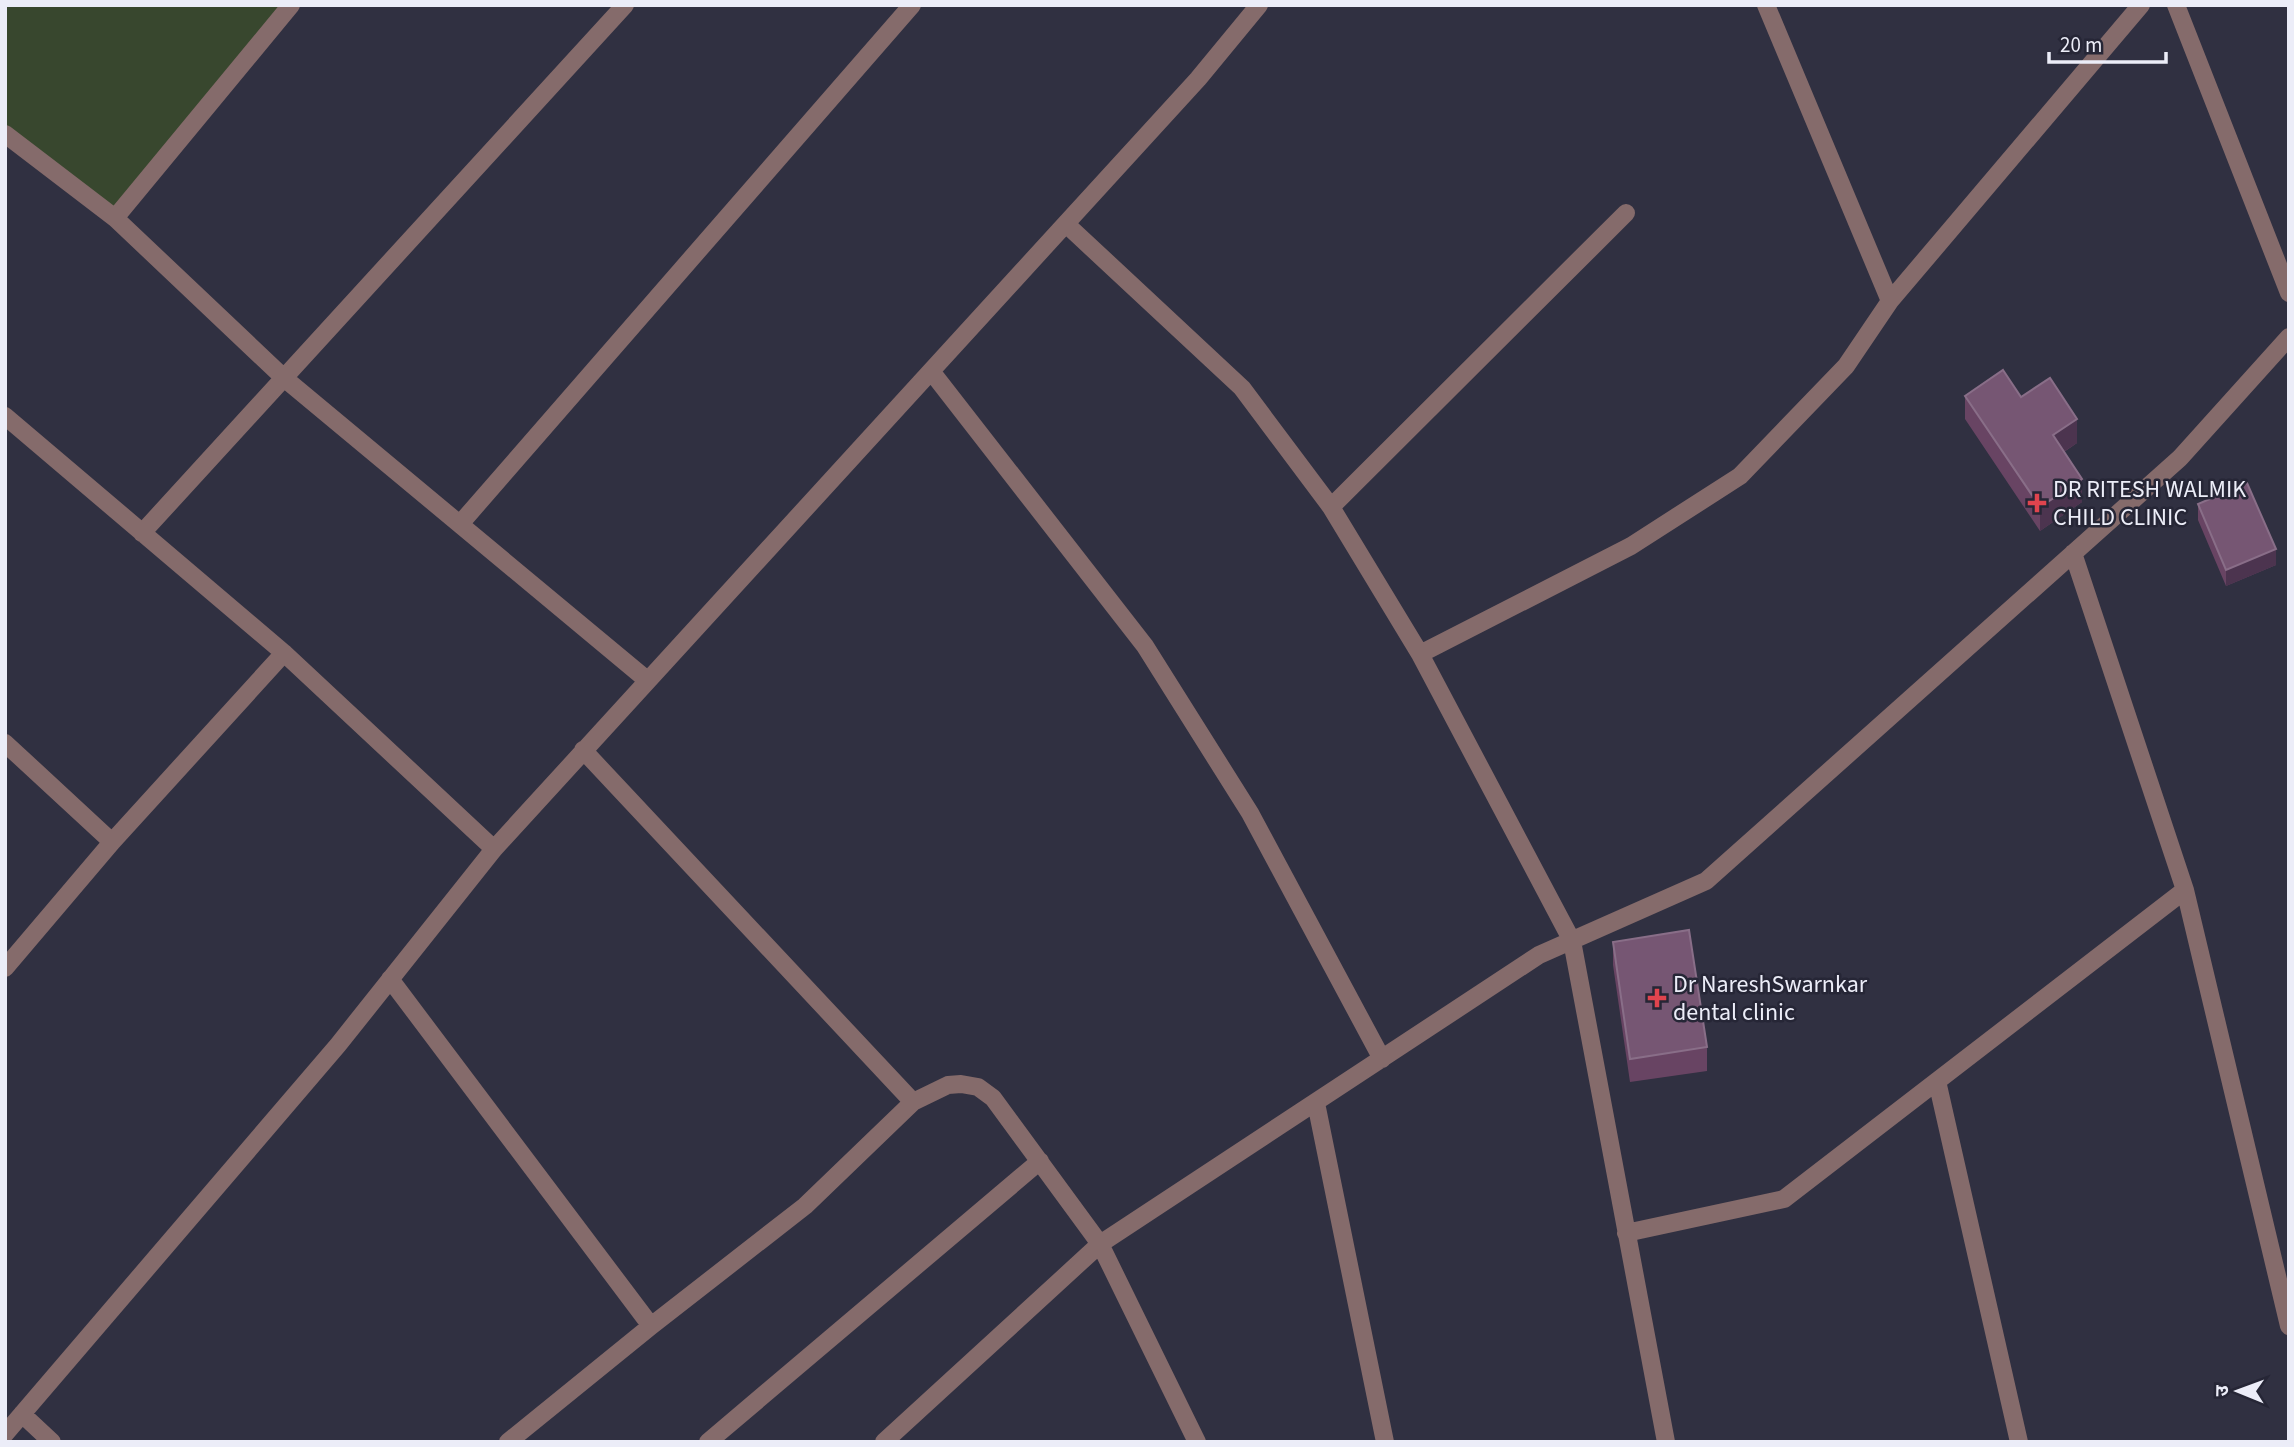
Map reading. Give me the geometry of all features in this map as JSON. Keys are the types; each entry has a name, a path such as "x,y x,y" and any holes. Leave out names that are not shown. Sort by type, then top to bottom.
{"street":[{"path":"115,218 291,5"},
{"path":"142,533 625,5"},
{"path":"460,524 912,5"},
{"path":"5,1434 338,1045 494,849 1198,79 1259,5"},
{"path":"1766,5 1890,301"},
{"path":"1420,654 1631,546 1740,476 1846,366 1890,301 2141,5"},
{"path":"2176,5 2289,293"},
{"path":"5,134 115,218 284,378 647,680"},
{"path":"1331,507 1626,214"},
{"path":"1066,224 1241,388 1331,507 1420,654 1572,941 1666,1442"},
{"path":"884,1442 1100,1244 1539,956 1706,881 2180,458 2289,337"},
{"path":"931,371 1145,646 1250,813 1382,1059"},
{"path":"5,416 284,653 494,849"},
{"path":"2073,553 2185,890 2289,1326"},
{"path":"5,968 112,842 284,653"},
{"path":"5,743 112,842"},
{"path":"583,750 913,1102"},
{"path":"1626,1233 1784,1199 2185,890"},
{"path":"390,979 651,1326"},
{"path":"1937,1081 2019,1442"},
{"path":"508,1442 805,1206 913,1102 948,1085 961,1084 978,1087 993,1098 1100,1244 1197,1442"},
{"path":"1316,1102 1384,1442"},
{"path":"708,1442 1040,1161"},
{"path":"22,1414 52,1442"}],"green space":[{"path":"5,5 291,5 115,218 5,134"}],"building":[{"path":"2003,370 2021,397 2050,378 2077,419 2053,435 2082,479 2040,507 1965,396"},
{"path":"2247,483 2276,549 2226,570 2198,504"},
{"path":"1689,930 1707,1047 1630,1059 1613,942"}],"place":[{"name":"DR RITESH WALMIK CHILD CLINIC","path":"2037,503"},
{"name":"Dr NareshSwarnkar dental clinic","path":"1657,998"}]}
